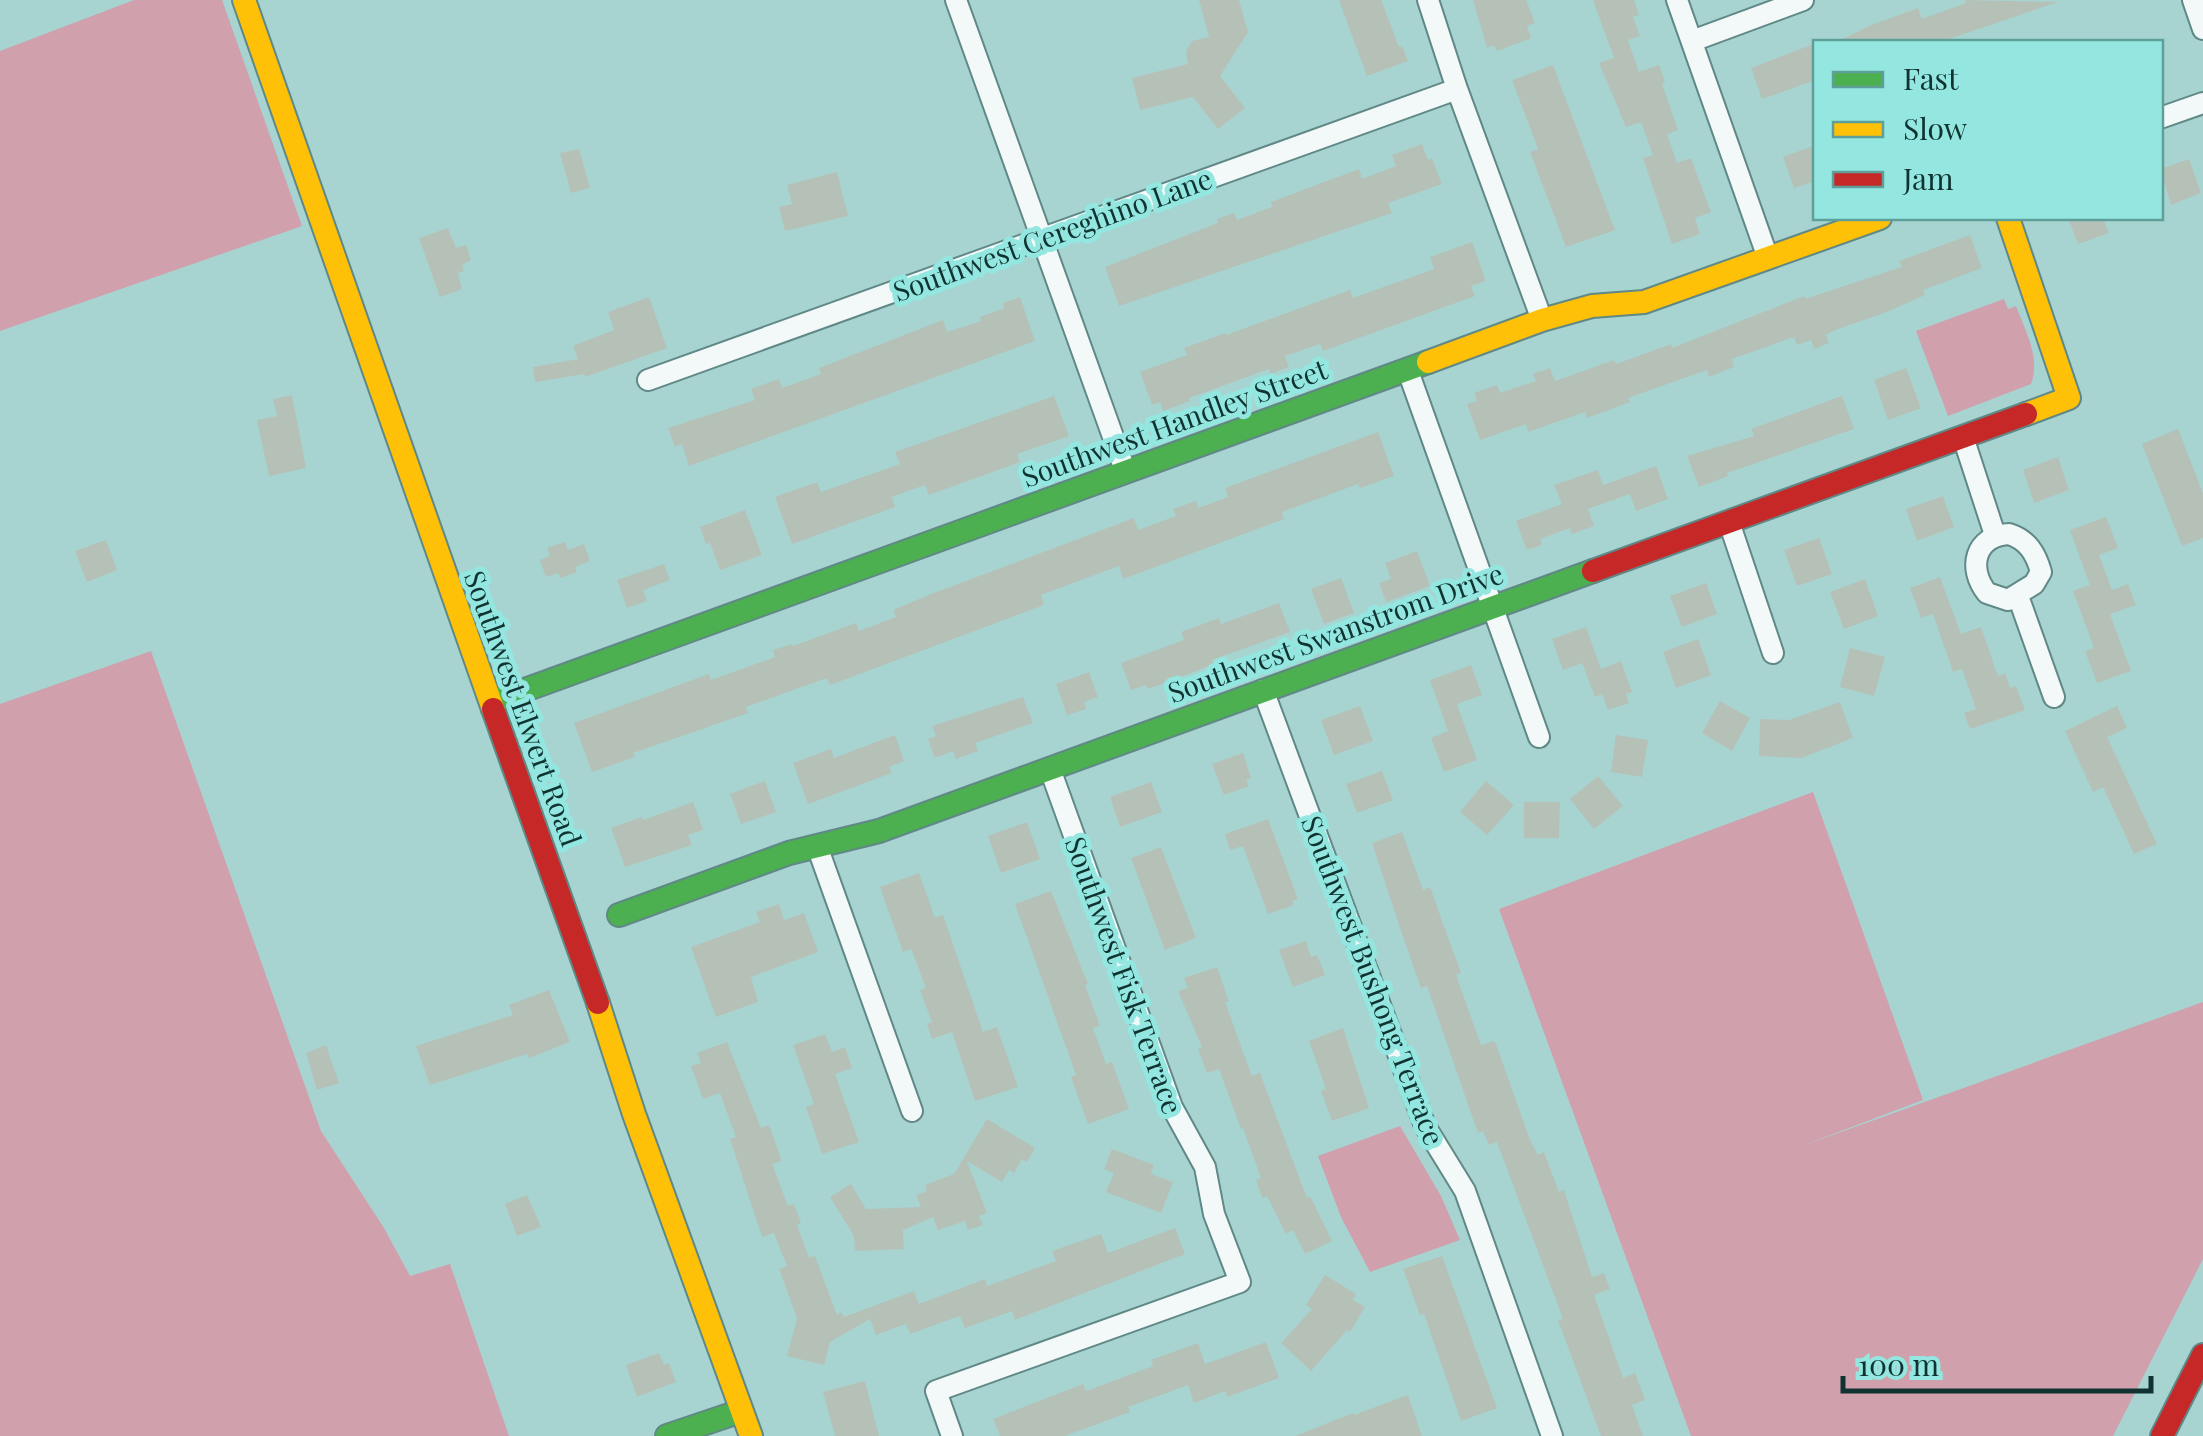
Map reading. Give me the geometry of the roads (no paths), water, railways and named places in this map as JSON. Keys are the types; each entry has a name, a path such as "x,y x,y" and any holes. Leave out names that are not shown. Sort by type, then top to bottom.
{"main road":[{"name":"Southwest Elwert Road","path":"244,0 750,1436"},
{"name":"Southwest Handley Street","path":"492,702 1542,320 1592,306 1644,302 1874,220"},
{"name":"Southwest Swanstrom Drive","path":"619,914 789,853 879,830 1050,770 2069,398 2009,220"},
{"path":"2162,1436 2203,1355"},
{"path":"667,1436 741,1411"}],"street":[{"path":"956,0 1124,470"},
{"path":"1428,0 1542,320"},
{"path":"1676,0 1768,258"},
{"path":"1692,41 1803,0"},
{"path":"2192,0 2203,29"},
{"name":"Southwest Cereghino Lane","path":"648,380 1457,89"},
{"path":"2163,117 2203,103"},
{"path":"1408,371 1539,737"},
{"path":"1963,437 1995,535"},
{"path":"1729,522 1773,653"},
{"path":"1995,535 2020,537 2036,555 2041,572 2034,584 2008,600 1987,593 1974,570 1982,546 1995,535"},
{"path":"2018,596 2054,697"},
{"name":"Southwest Bushong Terrace","path":"1263,690 1426,1126 1465,1191 1552,1436"},
{"name":"Southwest Fisk Terrace","path":"952,1436 936,1391 1240,1282 1214,1214 1205,1167 1172,1107 1050,770"},
{"path":"816,846 912,1110"}]}
